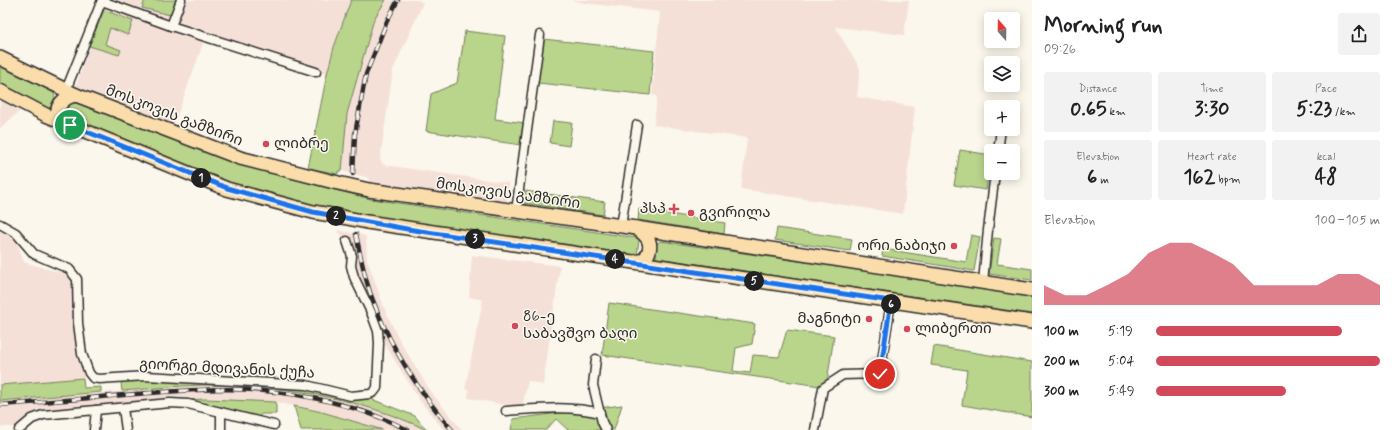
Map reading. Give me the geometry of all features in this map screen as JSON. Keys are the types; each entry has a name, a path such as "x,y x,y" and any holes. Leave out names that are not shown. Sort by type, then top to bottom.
{"main road":[{"name":"მოსკოვის გამზირი","path":"0,58 71,93 240,158 338,184 369,190 636,228 1032,290"},
{"path":"0,91 46,115 227,188 313,212 367,222 1032,322"},
{"path":"59,120 57,112 60,104 71,93"},
{"path":"635,262 644,259 648,255 650,248 650,242 647,237 636,228"}],"street":[{"path":"71,93 102,0 171,26 316,72"},
{"path":"171,26 181,0"},
{"path":"516,211 540,35"},
{"path":"621,226 637,125"},
{"path":"983,282 994,180"},
{"name":"გიორგი მდივანის ქუჩა","path":"0,224 16,233 34,254 69,269 77,279 78,323 82,354 89,373 93,378 160,376 306,385 351,396 365,395 374,392 377,388 379,343 378,330 354,277 351,266 352,256 347,241"},
{"path":"815,430 823,388 843,375 880,374 891,301"},
{"path":"596,359 593,385 602,422 606,430"},
{"path":"19,430 32,419 43,415 170,403 188,404 274,425"},
{"path":"123,408 126,430"},
{"path":"506,411 565,408 588,410 600,413"},
{"path":"94,430 96,410"},
{"path":"221,412 221,430"}],"shaded area":[{"path":"106,0 351,0 334,47 327,74 207,33 173,127 74,91"},
{"path":"386,0 418,0 423,3 393,70 380,160 384,165 509,183 506,208 369,186 369,178 342,171 347,114 374,19"},
{"path":"571,0 909,0 904,35 835,27 860,68 857,97 915,107 903,214 741,189 747,138 654,125 657,96 652,95 660,12 584,3"},
{"path":"0,100 20,111 0,128"},
{"path":"337,230 366,236 367,259 385,310 401,343 431,392 462,430 444,430 420,401 387,348 360,280 356,259 344,238"},
{"path":"0,231 16,240 24,262 72,276 76,287 80,358 85,375 83,378 0,385"},
{"name":"86-ე საბავშვო ბაღი","path":"472,255 560,266 543,385 528,381 522,408 468,398 469,390 465,389 483,300 469,297"},
{"path":"200,385 249,385 312,393 372,408 402,418 427,430 383,430 322,412 276,402 205,399 33,415 13,427 0,427 0,401"}],"green space":[{"path":"145,0 176,0 170,15 142,8"},
{"path":"351,0 386,0 374,19 347,114 342,171 338,171 338,174 308,168 327,74 334,47"},
{"path":"104,10 133,21 128,35 110,28 105,44 121,50 119,55 89,46"},
{"path":"465,31 505,36 495,119 525,123 521,145 426,131 431,94 457,83"},
{"path":"543,39 654,51 650,95 538,83"},
{"path":"0,64 54,93 55,97 48,111 0,87"},
{"path":"68,102 74,102 235,163 371,199 637,238 639,240 637,256 334,211 230,183 62,115"},
{"path":"553,121 572,123 569,146 550,143"},
{"path":"960,150 984,154 984,180 987,180 986,190 954,185"},
{"path":"525,191 605,202 603,215 523,203"},
{"path":"639,209 725,223 724,234 638,220"},
{"path":"777,228 852,239 850,251 775,240"},
{"path":"971,235 980,237 974,271 882,256 883,249 966,262"},
{"path":"994,238 1001,239 997,264 1032,269 1032,280 989,274"},
{"path":"660,241 1032,295 1032,314 656,258 656,244"},
{"path":"609,303 755,324 752,344 736,348 733,371 750,373 753,355 779,357 787,330 834,336 827,382 820,386 602,355"},
{"path":"934,346 1032,362 1032,417 962,405 967,370 931,365"},
{"path":"83,378 84,388 101,387 101,392 0,401 0,385"},
{"path":"150,379 302,386 359,399 371,399 415,416 427,430 373,409 345,401 289,390 231,385 202,385 122,391 121,384 124,381"},
{"path":"205,399 276,402 276,414 261,414 258,418 185,400"},
{"path":"622,405 614,430 568,430 556,419 546,430 511,430 513,419"},
{"path":"294,406 322,412 383,430 301,430"}],"railway":[{"path":"353,174 355,134 366,74 387,21 398,0"},
{"path":"356,234 369,290 383,325 409,372 452,430"},
{"path":"0,405 188,390 258,390 292,394 343,405 377,416 408,430"}],"place":[{"name":"ლიბრე","path":"266,144"},
{"name":"პსპ","path":"674,209"},
{"name":"გვირილა","path":"691,213"},
{"name":"ორი ნაბიჯი","path":"954,246"},
{"name":"მაგნიტი","path":"869,319"},
{"name":"86-ე საბავშვო ბაღი","path":"515,326"},
{"name":"ლიბერთი","path":"907,329"}],"route":[{"path":"70,125 227,188 313,212 407,229 891,301 880,374"}]}
